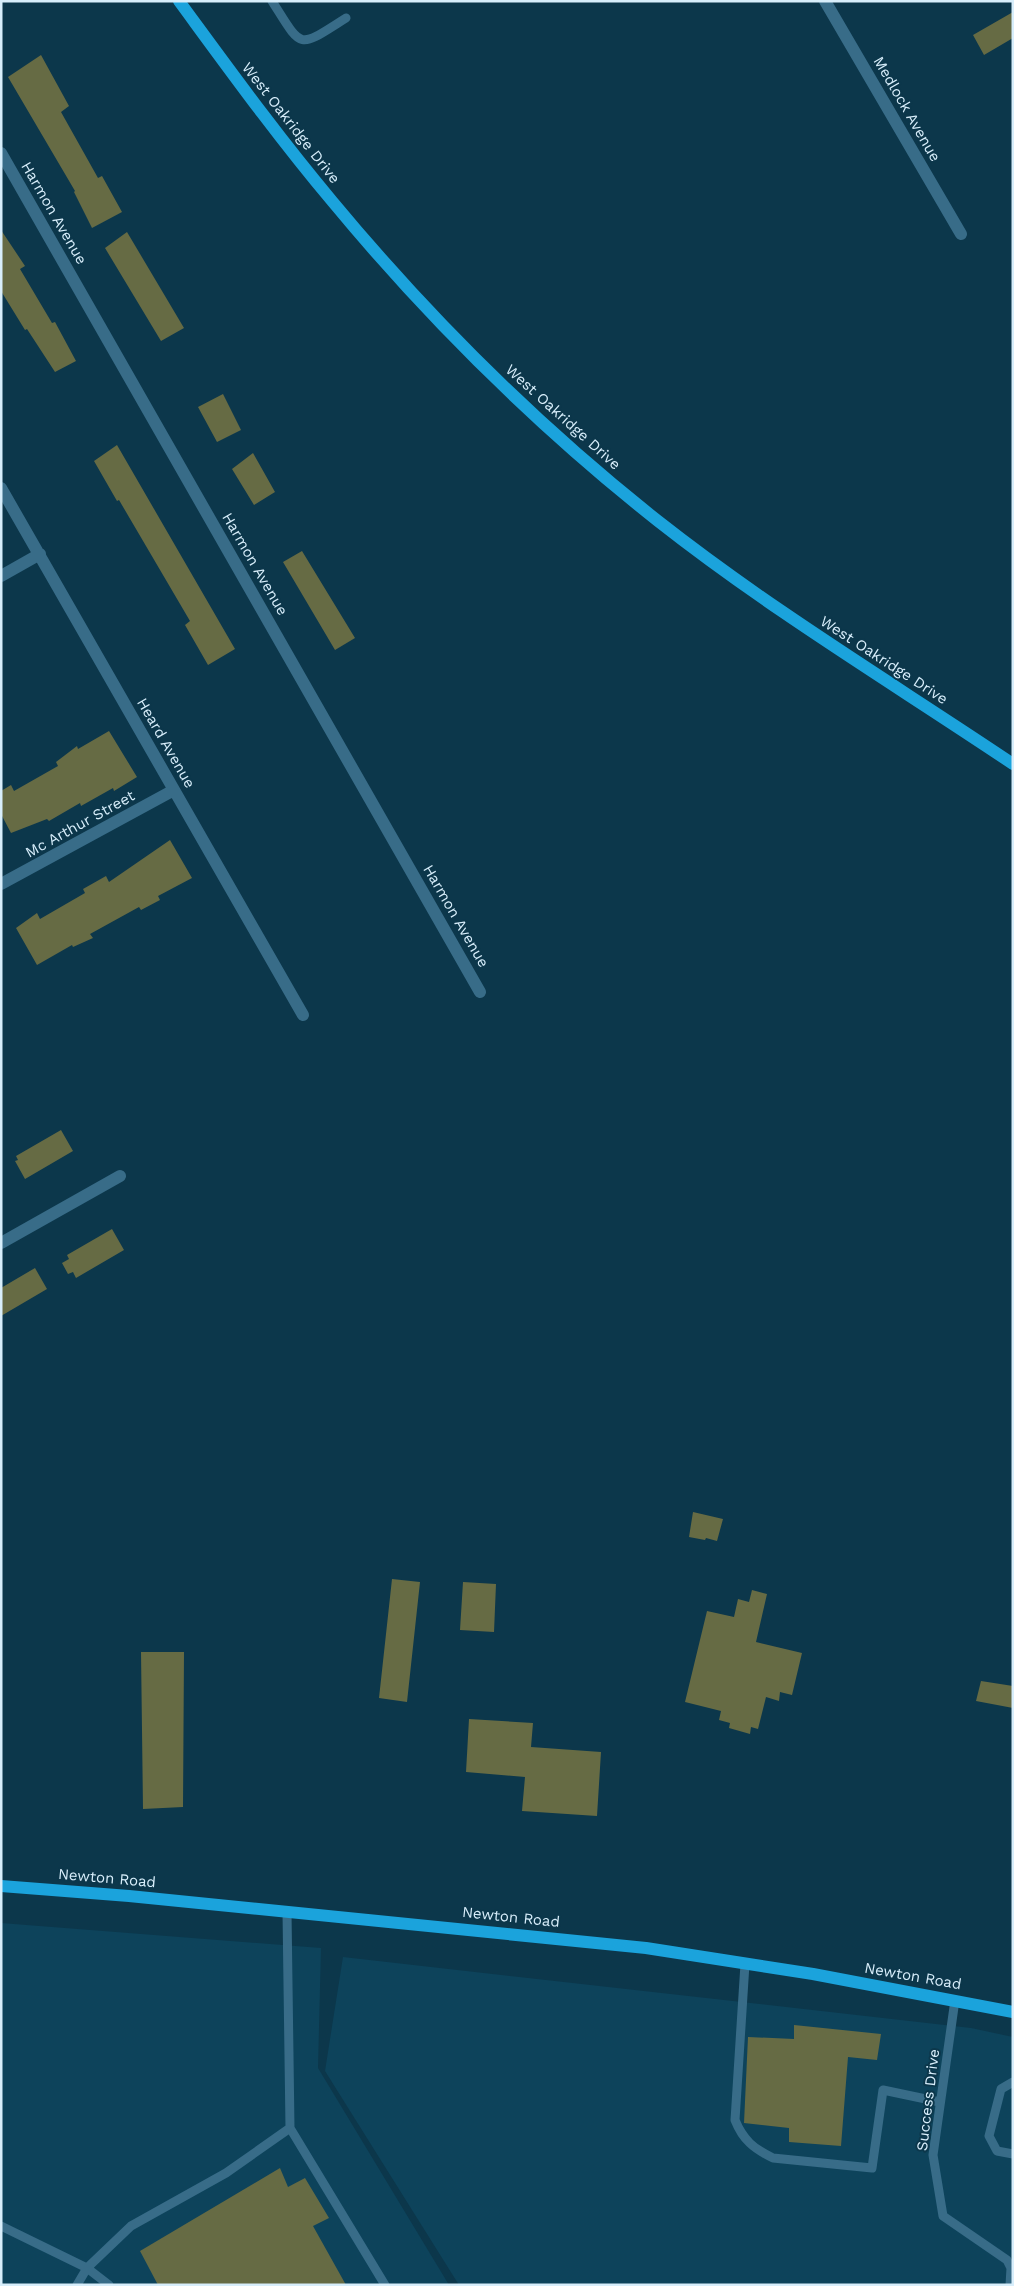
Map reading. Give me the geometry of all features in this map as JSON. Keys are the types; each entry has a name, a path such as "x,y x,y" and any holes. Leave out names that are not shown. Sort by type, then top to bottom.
{"main road":[{"name":"West Oakridge Drive","path":"179,1 290,150 374,251 466,349 558,436 658,521 762,599 1013,764"},
{"name":"Newton Road","path":"1,1886 646,1948 813,1974 1013,2012"}],"street":[{"name":"Medlock Avenue","path":"825,1 961,234"},
{"name":"Harmon Avenue","path":"1,153 480,992"},
{"name":"Heard Avenue","path":"1,488 303,1014"},
{"path":"1,576 40,554"},
{"name":"Mc Arthur Street","path":"1,884 174,790"},
{"path":"1,1243 120,1176"}],"lane":[{"path":"272,1 295,37 303,41 312,39 346,18"},
{"path":"287,1912 290,2128 386,2285"},
{"path":"745,1964 735,2120 747,2142 760,2152 773,2158 872,2168 884,2090 940,2102"},
{"name":"Success Drive","path":"955,2000 933,2154 943,2216 1010,2259"},
{"path":"1013,2082 1001,2089 989,2136 997,2151 1013,2154"},
{"path":"77,2285 87,2268 131,2226 226,2173 290,2128"},
{"path":"1,2226 87,2268 109,2285"},
{"path":"1010,2259 1010,2285"}],"shaded area":[{"path":"1,1923 321,1948 318,2068 449,2285 1,2285"},
{"path":"343,1957 971,2028 1013,2037 1013,2285 459,2285 325,2071"}],"building":[{"path":"1013,12 1013,38 984,55 973,35"},
{"path":"41,55 69,106 61,112 98,178 102,176 122,212 92,228 75,191 8,77"},
{"path":"1,230 25,266 20,269 52,323 55,322 76,361 55,372 27,329 25,330 1,291"},
{"path":"127,232 184,328 161,341 105,248"},
{"path":"223,394 241,430 217,442 198,407"},
{"path":"117,445 235,649 208,665 185,625 190,621 94,461"},
{"path":"253,453 275,492 254,505 232,469"},
{"path":"302,551 355,638 335,650 283,562"},
{"path":"109,731 137,777 114,791 113,788 81,806 80,803 49,821 47,819 11,833 1,814 1,791 11,785 14,791 58,766 56,762 77,746 78,749"},
{"path":"170,840 192,878 158,896 160,900 141,910 139,907 90,934 93,938 73,947 72,945 37,965 16,928 37,913 40,919 85,893 83,889 106,876 109,882"},
{"path":"61,1130 73,1151 25,1179 15,1161 18,1160 16,1156"},
{"path":"112,1229 124,1250 76,1278 73,1272 68,1274 62,1263 69,1259 67,1255"},
{"path":"35,1268 47,1289 1,1316 1,1288"},
{"path":"693,1512 723,1519 717,1541 689,1537"},
{"path":"392,1579 420,1582 407,1702 379,1698"},
{"path":"463,1582 496,1584 494,1632 460,1630"},
{"path":"752,1590 767,1594 756,1642 802,1653 792,1695 780,1692 779,1701 766,1697 758,1729 751,1727 750,1734 729,1728 730,1723 719,1720 721,1711 685,1702 707,1611 734,1617 738,1599 749,1602"},
{"path":"141,1652 184,1652 183,1807 143,1809"},
{"path":"981,1681 1013,1686 1013,1708 976,1701"},
{"path":"469,1719 533,1723 531,1747 601,1752 597,1816 522,1811 525,1777 466,1772"},
{"path":"794,2025 881,2034 877,2060 848,2057 841,2146 789,2142 789,2128 744,2123 748,2037 794,2039"},
{"path":"280,2168 288,2187 305,2178 329,2218 313,2226 346,2285 158,2285 140,2251"}]}
